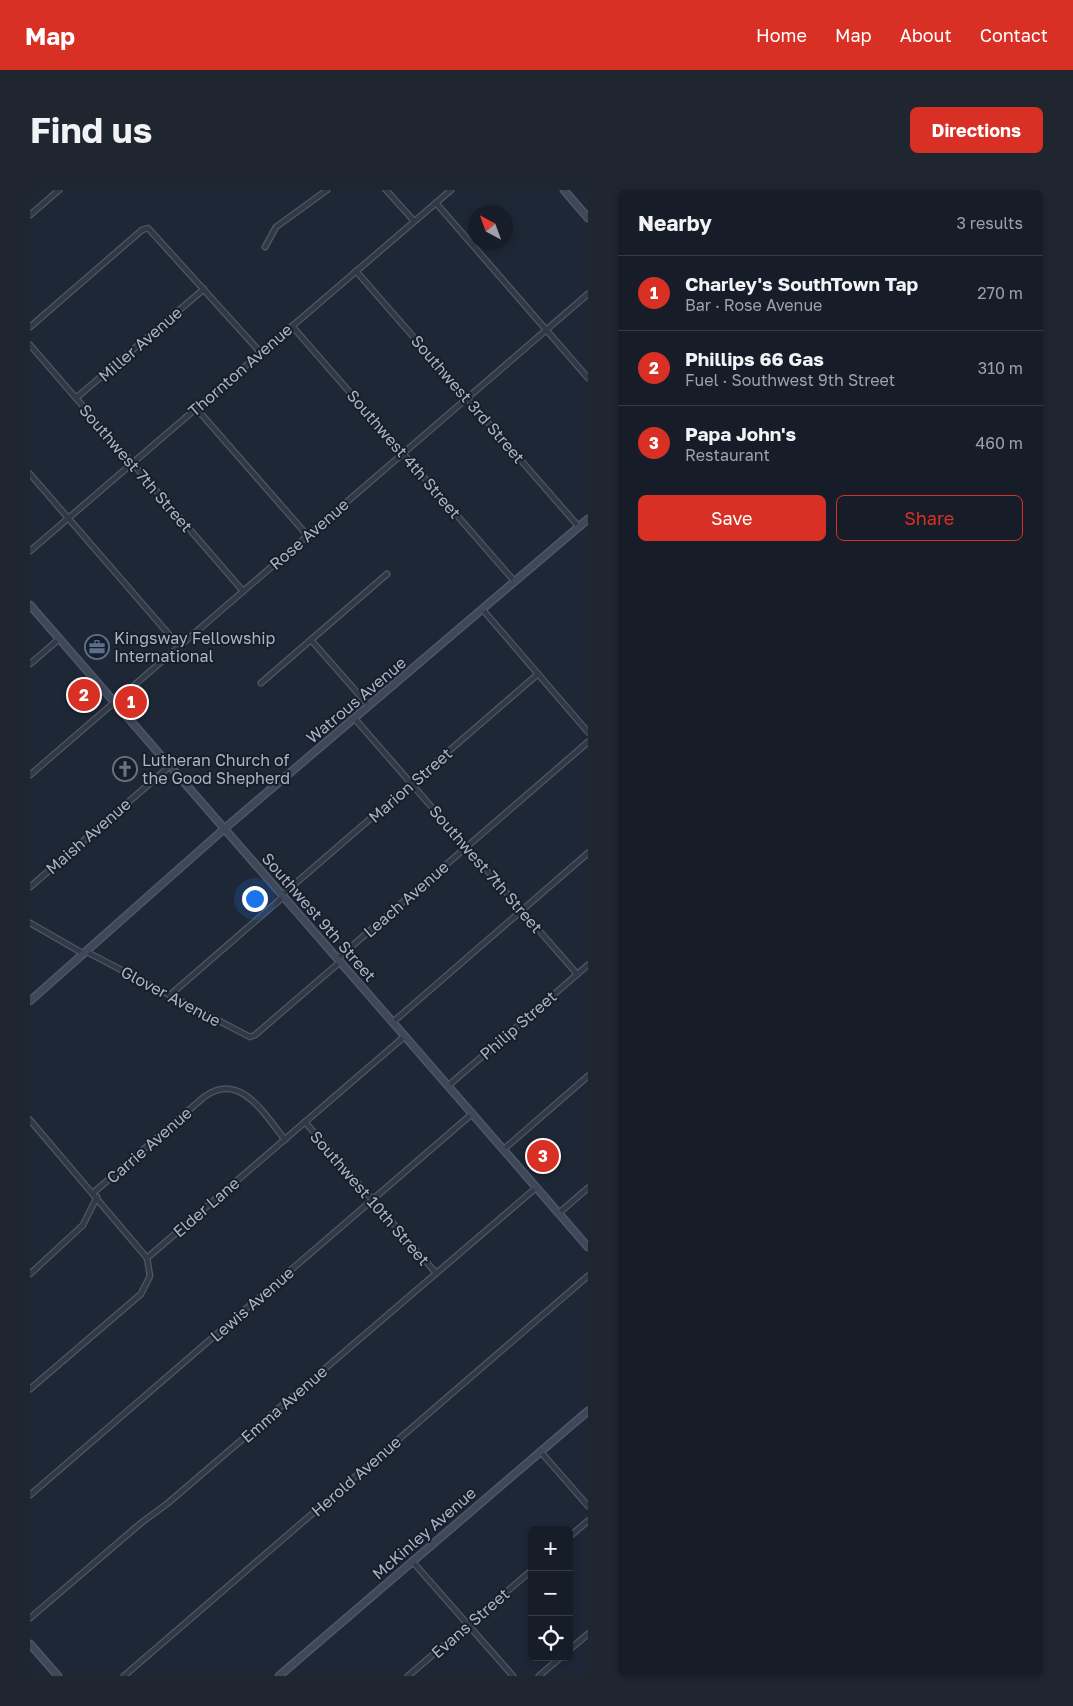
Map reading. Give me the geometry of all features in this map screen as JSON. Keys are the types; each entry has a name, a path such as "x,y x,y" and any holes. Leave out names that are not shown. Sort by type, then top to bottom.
{"main road":[{"path":"564,190 588,218"},
{"name":"Watrous Avenue","path":"30,1001 224,829 370,707 588,519"},
{"name":"Southwest 9th Street","path":"30,604 588,1246"},
{"name":"McKinley Avenue","path":"283,1675 412,1561 588,1411"},
{"path":"30,1644 58,1676"}],"street":[{"path":"30,215 60,190"},
{"path":"265,247 276,227 327,190"},
{"path":"386,190 414,221"},
{"name":"Thornton Avenue","path":"30,551 451,190"},
{"path":"436,203 588,378"},
{"path":"30,327 142,230 148,228 261,353"},
{"name":"Southwest 3rd Street","path":"356,271 579,527"},
{"name":"Miller Avenue","path":"76,398 204,289"},
{"name":"Rose Avenue","path":"30,775 588,294"},
{"name":"Southwest 4th Street","path":"292,326 515,582"},
{"name":"Southwest 7th Street","path":"30,345 243,591"},
{"path":"196,408 307,536"},
{"path":"30,474 179,646"},
{"path":"261,683 387,574"},
{"path":"482,610 588,732"},
{"path":"30,664 59,638"},
{"path":"311,640 370,707"},
{"name":"Marion Street","path":"170,995 538,674"},
{"name":"Southwest 7th Street","path":"355,719 577,974"},
{"name":"Leach Avenue","path":"255,1035 466,847 588,742"},
{"name":"Maish Avenue","path":"30,887 170,766"},
{"path":"393,1022 588,853"},
{"name":"Glover Avenue","path":"30,923 245,1036 255,1035"},
{"name":"Philip Street","path":"449,1085 588,965"},
{"name":"Elder Lane","path":"147,1258 405,1036"},
{"path":"504,1149 588,1076"},
{"name":"Southwest 10th Street","path":"204,1097 220,1088 239,1090 256,1104 285,1140"},
{"name":"Carrie Avenue","path":"30,1274 83,1225 95,1195 204,1097"},
{"name":"Lewis Avenue","path":"30,1495 473,1113"},
{"path":"30,1120 147,1258 150,1276 141,1294 30,1389"},
{"name":"Southwest 10th Street","path":"305,1122 436,1274"},
{"name":"Emma Avenue","path":"30,1618 141,1523 168,1504 536,1187"},
{"path":"559,1213 588,1188"},
{"name":"Herold Avenue","path":"124,1676 588,1276"},
{"path":"540,1451 588,1506"},
{"path":"573,1534 588,1521"},
{"path":"412,1561 513,1676"},
{"name":"Evans Street","path":"408,1676 531,1571"},
{"path":"573,1647 588,1634"},
{"path":"539,1676 556,1661"}],"place":[{"name":"Kingsway Fellowship International","path":"97,647"},
{"name":"Phillips 66 Gas","path":"84,695"},
{"name":"Charley's SouthTown Tap","path":"131,702"},
{"name":"Lutheran Church of the Good Shepherd","path":"125,769"},
{"name":"Papa John's","path":"543,1156"}]}
